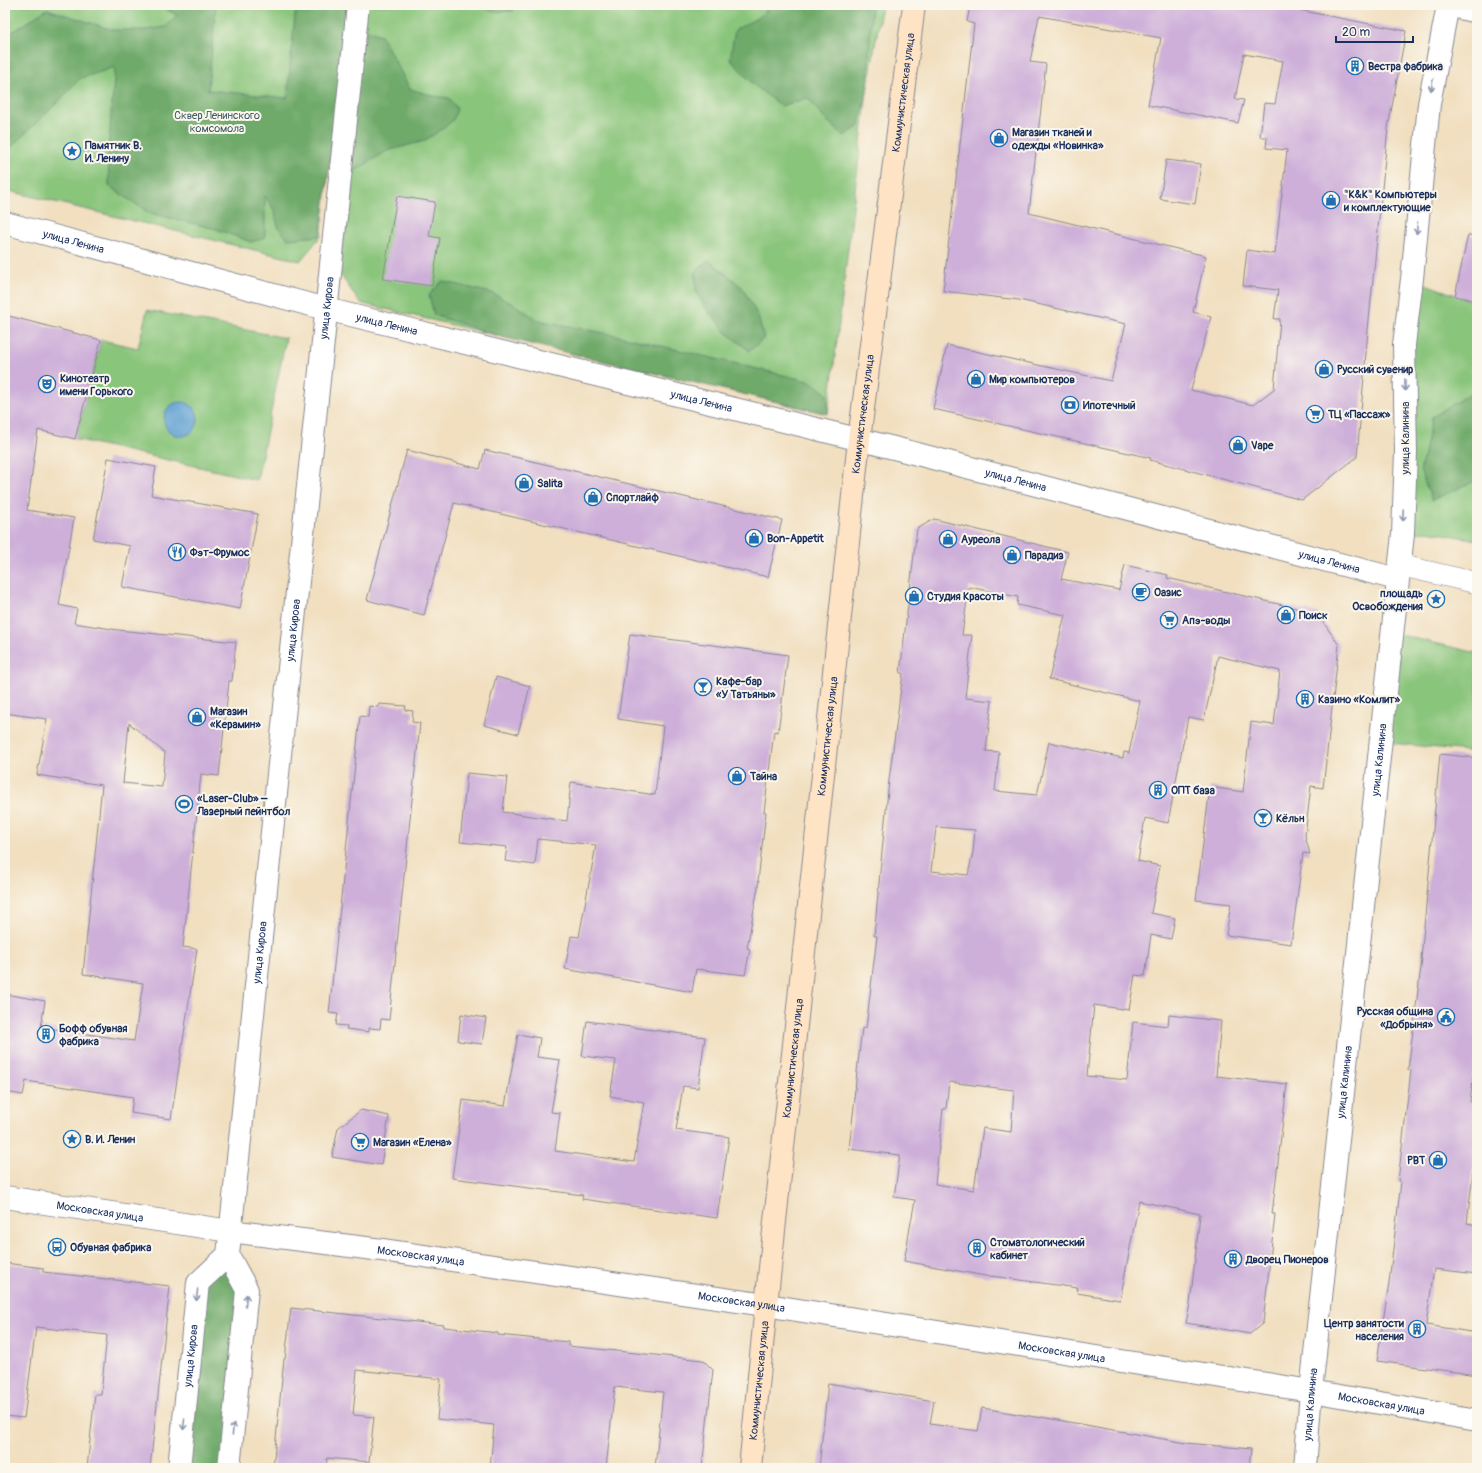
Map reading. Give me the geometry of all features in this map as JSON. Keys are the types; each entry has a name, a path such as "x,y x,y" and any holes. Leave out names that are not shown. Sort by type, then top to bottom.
{"main road":[{"name":"Коммунистическая улица","path":"750,1468 766,1305 859,440 914,5"}],"street":[{"name":"улица Кирова","path":"179,1468 198,1283 228,1255 358,5"},
{"path":"1448,5 1477,12"},
{"name":"улица Калинина","path":"1305,1468 1311,1391 1403,534 1406,452 1404,345 1429,104 1448,5"},
{"name":"улица Ленина","path":"5,223 326,309 1398,572 1477,583"},
{"name":"Московская улица","path":"5,1196 230,1231 382,1250 766,1305 1311,1391 1477,1420"},
{"path":"228,1255 247,1290 229,1468"}],"green space":[{"name":"Сквер Ленинского комсомола","path":"5,5 348,5 321,236 300,261 5,190"},
{"name":"Сквер Ленинского комсомола","path":"162,5 216,5 208,90 287,98 296,5 348,5 321,236 288,239 278,227 274,210 265,196 265,238 251,242 216,229 149,213 109,186 108,151 115,67 79,79 61,99 5,153 5,37 47,9 113,30 145,30 166,27 177,15 162,7"},
{"path":"358,5 882,5 867,92 828,414 360,303 331,261"},
{"path":"480,5 515,5 513,11 493,12"},
{"path":"772,5 872,5 867,92 858,127 844,136 823,117 808,98 781,106 754,85 730,59 735,30 759,17"},
{"path":"356,26 381,35 410,89 434,96 449,98 457,109 453,120 444,128 424,141 387,151 339,181"},
{"path":"709,260 742,287 758,316 764,338 750,351 729,335 707,310 696,291 695,271"},
{"path":"1412,279 1477,303 1477,540 1427,531 1403,534"},
{"path":"442,281 492,293 515,305 538,320 620,336 812,382 827,394 828,414 505,338 434,315 429,295"},
{"path":"147,310 286,338 257,480 75,439 101,340 138,348"},
{"path":"1477,389 1477,478 1473,482 1432,500 1420,471 1432,417"},
{"path":"1392,633 1477,653 1477,752 1381,742"},
{"path":"228,1255 247,1290 229,1468 179,1468 198,1283"}],"water":[{"path":"181,402 193,407 198,419 193,431 181,436 169,431 164,419 169,407"}],"building":[{"path":"970,5 1273,5 1406,31 1388,128 1357,457 1302,500 1150,460 1151,458 933,409 947,345 1111,381 1126,324 1019,300 943,291 974,24 967,22","holes":["1039,16 1161,38 1148,105 1238,123 1244,100 1235,99 1244,54 1283,61 1275,104 1264,103 1260,137 1267,137 1266,148 1287,150 1275,254 1247,250 1243,286 1278,290 1274,319 1280,319 1274,389 1253,405 1191,390 1211,317 1193,312 1206,256 1029,213 1046,64 1030,62"]},
{"path":"1166,160 1201,164 1195,204 1160,199"},
{"path":"397,196 435,202 429,236 440,238 432,286 383,279"},
{"path":"1468,235 1477,236 1477,301 1455,296"},
{"path":"5,315 101,340 75,439 38,430 27,510 74,518 59,605 77,609 74,623 118,630 236,642 232,681 229,681 219,776 201,774 183,947 197,949 171,1119 131,1113 133,1097 26,1081 23,1095 5,1092 5,994 45,1001 41,1027 134,1041 143,983 83,974 102,785 37,775 47,719 5,713","holes":["129,723 165,753 162,787 123,783"]},
{"path":"407,450 480,469 485,450 782,520 768,577 454,503 424,615 367,600"},
{"path":"108,458 156,467 151,495 258,514 240,609 122,587 130,546 93,539"},
{"path":"934,519 1068,552 1061,579 1119,590 1125,565 1168,575 1167,578 1317,613 1339,645 1323,788 1311,786 1305,836 1310,854 1303,853 1291,944 1226,935 1231,904 1196,900 1210,787 1243,792 1251,722 1274,725 1280,671 1218,656 1204,720 1188,717 1168,823 1145,818 1138,861 1160,866 1151,913 1175,918 1171,939 1151,935 1145,976 1135,975 1129,1010 1094,1005 1087,1076 1127,1080 1133,1022 1168,1026 1169,1015 1221,1021 1216,1076 1287,1084 1272,1214 1275,1214 1263,1323 1250,1334 1186,1323 1190,1304 1200,1214 1139,1201 1120,1300 1077,1293 1078,1288 991,1277 904,1261 915,1200 894,1197 900,1155 849,1149 862,1028 866,1028 877,936 874,936 889,780 903,673 900,673 917,529","holes":["969,587 1018,597 1017,605 1065,615 1049,679 1140,701 1129,753 1124,752 1123,758 1049,742 1037,795 995,791 999,752 986,751 992,701 965,698 972,635 962,635","936,827 975,830 973,852 968,875 931,871","949,1082 1014,1090 1011,1132 983,1128 974,1190 935,1184 943,1109 946,1109"]},
{"path":"630,634 788,655 778,732 774,731 764,812 766,812 759,881 747,948 750,949 745,975 696,969 692,992 565,969 571,936 579,937 596,845 538,839 535,865 505,861 507,847 460,842 467,773 507,777 503,812 567,821 571,782 655,795 663,726 618,719"},
{"path":"496,677 530,686 518,734 484,725"},
{"path":"379,704 406,706 405,710 413,711 412,722 420,723 389,1020 381,1019 380,1029 369,1028 369,1032 346,1029 347,1026 336,1025 338,1014 329,1013 360,716 368,717 369,706 378,707"},
{"path":"1440,754 1477,758 1477,1049 1470,1102 1477,1103 1477,1139 1467,1223 1477,1225 1477,1274 1434,1269 1426,1325 1477,1333 1477,1375 1377,1361 1389,1283 1401,1182 1398,1181 1411,1070 1408,1070 1422,959"},
{"path":"461,1014 486,1018 482,1044 458,1041"},
{"path":"587,1021 705,1037 698,1088 683,1086 676,1130 729,1137 717,1218 582,1199 583,1195 452,1178 463,1100 505,1106 518,1034 540,1038 537,1057 560,1060 551,1112 560,1113 555,1151 634,1162 644,1102 610,1096 616,1060 582,1056"},
{"name":"Магазин «Елена»","path":"361,1110 389,1116 381,1165 332,1157 338,1128"},
{"path":"5,1263 43,1268 43,1272 170,1286 150,1468 87,1468 95,1394 101,1394 107,1335 36,1327 24,1418 5,1416"},
{"path":"291,1308 444,1325 444,1327 498,1333 498,1335 568,1342 568,1346 703,1360 713,1370 702,1468 655,1468 663,1392 615,1387 606,1468 490,1468 494,1425 437,1419 441,1379 357,1370 353,1415 374,1417 369,1462 327,1458 326,1468 273,1468 284,1359"},
{"path":"828,1383 934,1401 930,1424 978,1431 982,1408 1186,1443 1251,1449 1249,1468 819,1468"}],"place":[{"name":"Вестра фабрика","path":"1355,66"},
{"name":"Магазин тканей и одежды «Новинка»","path":"999,138"},
{"name":"Памятник В. И. Ленину","path":"72,151"},
{"name":"\"К&К\" Компьютеры и комплектующие","path":"1331,200"},
{"name":"Русский сувенир","path":"1324,369"},
{"name":"Мир компьютеров","path":"976,379"},
{"name":"Кинотеатр имени Горького","path":"47,384"},
{"name":"Ипотечный","path":"1070,405"},
{"name":"ТЦ «Пассаж»","path":"1315,414"},
{"name":"Vape","path":"1238,445"},
{"name":"Salita","path":"524,483"},
{"name":"Спортлайф","path":"593,497"},
{"name":"Bon-Appetit","path":"754,538"},
{"name":"Ауреола","path":"948,539"},
{"name":"Фэт-Фрумос","path":"177,552"},
{"name":"Парадиз","path":"1012,555"},
{"name":"Оазис","path":"1141,592"},
{"name":"Студия Красоты","path":"914,596"},
{"name":"площадь Освобождения","path":"1436,599"},
{"name":"Поиск","path":"1286,615"},
{"name":"Апэ-воды","path":"1169,620"},
{"name":"Кафе-бар «У Татьяны»","path":"703,687"},
{"name":"Казино «Комлит»","path":"1305,699"},
{"name":"Магазин «Керамин»","path":"197,717"},
{"name":"Тайна","path":"737,776"},
{"name":"ОПТ база","path":"1158,790"},
{"name":"«Laser-Club» – Лазерный пейнтбол","path":"184,804"},
{"name":"Кёльн","path":"1263,818"},
{"name":"Русская община «Добрыня»","path":"1446,1017"},
{"name":"Бофф обувная фабрика","path":"46,1034"},
{"name":"В. И. Ленин","path":"72,1139"},
{"name":"Магазин «Елена»","path":"360,1142"},
{"name":"РВТ","path":"1438,1160"},
{"name":"Обувная фабрика","path":"57,1247"},
{"name":"Стоматологический кабинет","path":"977,1248"},
{"name":"Дворец Пионеров","path":"1233,1259"},
{"name":"Центр занятости населения","path":"1417,1329"}]}
